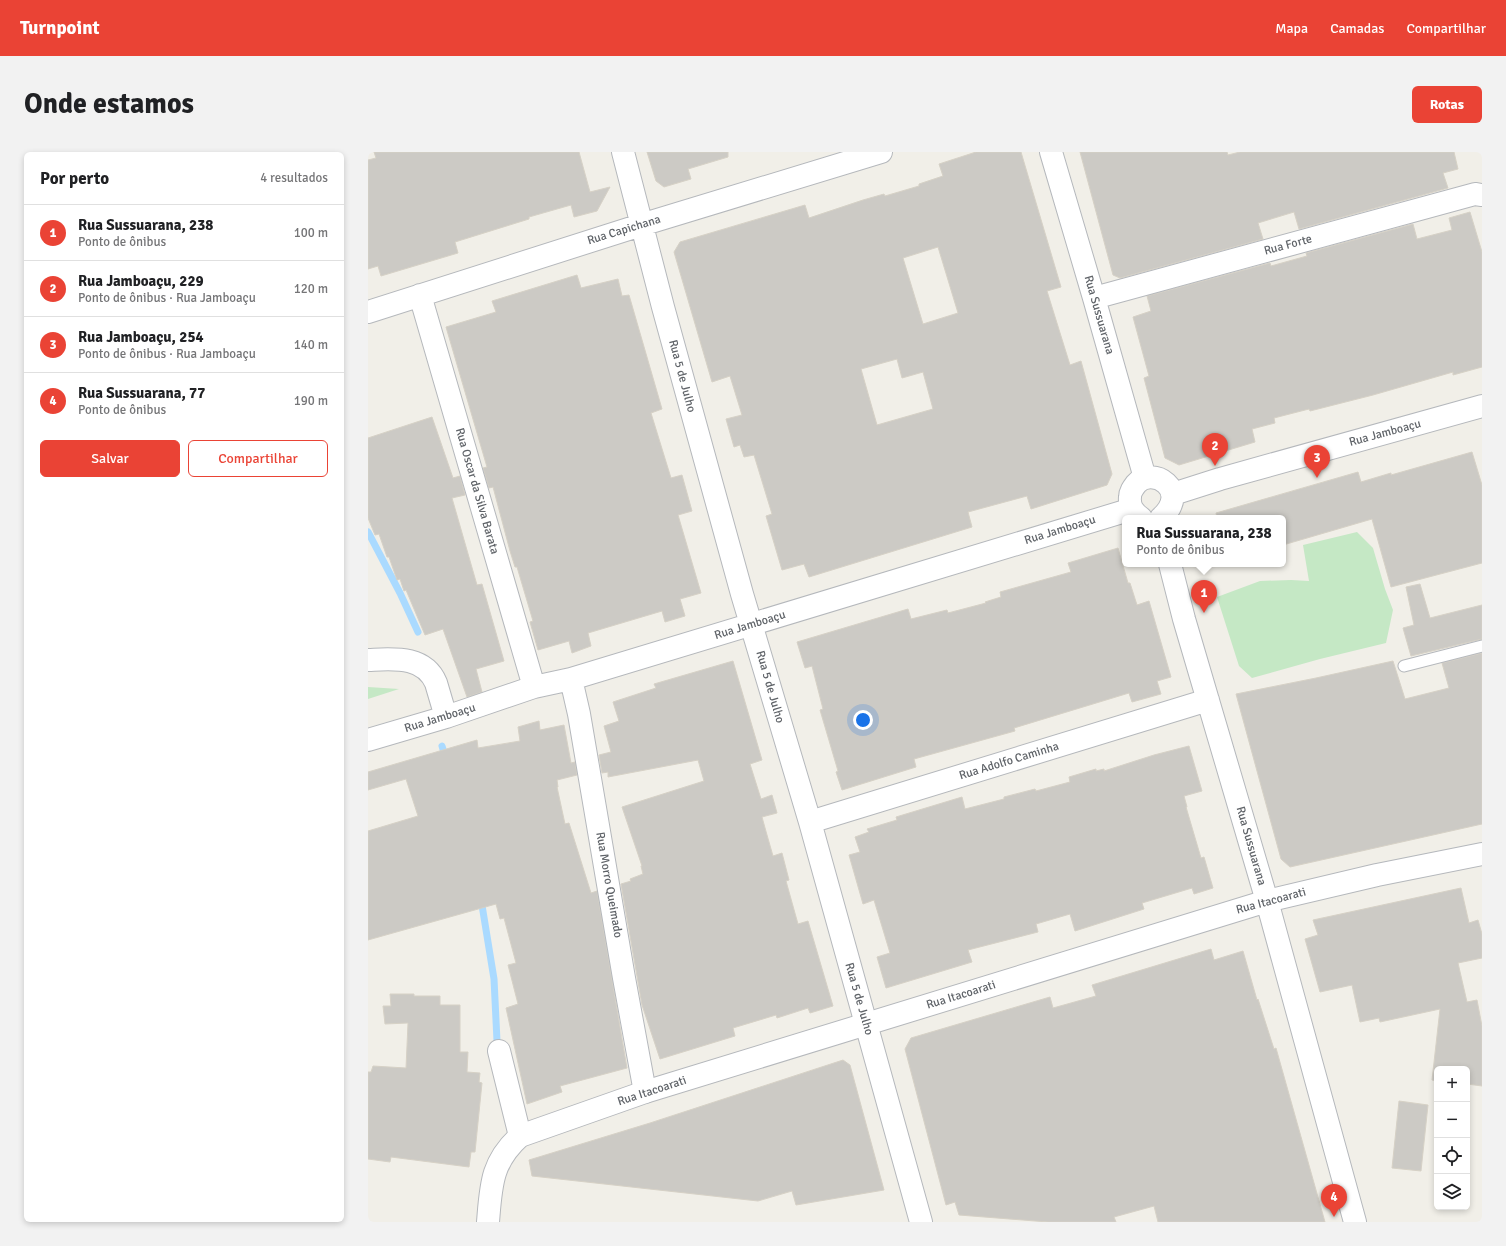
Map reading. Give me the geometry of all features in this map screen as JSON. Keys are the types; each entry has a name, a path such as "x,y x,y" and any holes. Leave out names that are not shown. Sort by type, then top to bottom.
{"street":[{"name":"Rua 5 de Julho","path":"623,152 751,624 810,822 921,1222"},
{"name":"Rua Capichana","path":"368,312 642,225 881,152"},
{"name":"Rua Sussuarana","path":"1051,152 1145,478"},
{"name":"Rua Forte","path":"1094,298 1475,194 1482,195"},
{"name":"Rua Oscar da Silva Barata","path":"420,295 534,688"},
{"name":"Rua Jamboaçu","path":"1173,494 1220,478 1482,406"},
{"path":"1136,513 1130,496 1131,490 1139,480 1145,478 1157,478 1162,480 1171,488 1173,494 1170,510 1164,515"},
{"name":"Rua Jamboaçu","path":"368,740 446,717 534,688 571,679 751,624 1122,517"},
{"name":"Rua Sussuarana","path":"1171,567 1267,901 1355,1222"},
{"path":"368,660 400,659 416,662 427,670 434,678 446,717"},
{"name":"Rua Morro Queimado","path":"571,679 579,714 645,1092"},
{"name":"Rua Adolfo Caminha","path":"810,822 1208,700"},
{"name":"Rua Itacoarati","path":"489,1213 494,1175 498,1165 510,1145 520,1136 645,1092 1267,901 1377,875 1482,854"},
{"path":"499,1051 520,1136"}],"lane":[{"path":"1404,666 1482,646"}],"green space":[{"path":"1357,532 1373,548 1393,610 1386,643 1252,678 1239,666 1217,597 1260,581 1309,581 1303,545"},
{"path":"368,687 399,689 368,699"}],"building":[{"path":"374,152 579,152 590,192 610,187 597,211 574,217 571,205 529,217 529,219 455,242 458,253 381,276 378,266 368,269 368,160 376,158"},
{"path":"647,152 728,152 728,157 688,169 691,179 664,187 656,181"},
{"path":"976,152 1021,152 1061,287 1047,291 1070,365 1081,361 1112,474 1107,485 1031,509 1027,496 968,512 972,527 809,577 804,564 782,570 766,516 772,514 754,455 744,457 740,445 734,447 726,419 742,415 730,376 712,382 674,252 680,242 805,205 809,218 863,200 884,194 885,196 919,186 919,184 943,176 939,164","holes":["938,247 958,313 923,324 903,258","897,359 902,378 923,372 933,409 877,425 861,369"]},
{"path":"1080,152 1227,152 1228,155 1240,152 1454,152 1458,169 1443,173 1448,188 1299,229 1294,212 1258,223 1263,239 1120,278 1113,275"},
{"path":"1470,212 1482,252 1482,367 1453,375 1453,372 1373,395 1310,411 1309,409 1274,418 1275,423 1252,429 1255,442 1179,465 1165,458 1144,378 1149,376 1133,317 1151,311 1147,296 1270,263 1271,266 1307,256 1306,253 1413,224 1417,239 1452,230 1449,218"},
{"path":"577,275 581,288 618,279 622,296 629,295 662,409 651,413 671,478 682,475 692,511 678,515 701,593 680,599 685,616 665,622 662,611 588,633 591,646 572,653 569,641 538,650 530,622 533,621 517,567 515,567 510,551 493,487 489,488 483,468 487,467 446,327 496,312 492,301"},
{"path":"432,417 453,478 460,476 465,495 452,498 477,585 482,584 504,661 476,669 482,692 467,697 443,629 425,635 406,590 404,591 400,579 397,580 379,534 375,535 368,518 368,438"},
{"path":"1472,452 1482,485 1482,563 1391,587 1372,519 1286,544 1286,515 1216,515 1216,513 1358,472 1361,482 1391,473 1391,475"},
{"path":"1118,548 1122,567 1123,567 1128,583 1130,583 1137,605 1149,601 1171,677 1157,681 1161,694 1132,702 1129,693 1014,728 1015,731 914,759 916,767 842,790 820,710 823,709 812,666 805,668 797,642 908,609 911,619 947,610 948,613 986,603 985,602 1001,597 1000,592 1071,572 1068,563"},
{"path":"1420,584 1430,618 1482,605 1482,639 1411,656 1403,628 1414,625 1406,587"},
{"path":"1482,653 1482,824 1290,867 1281,859 1236,694 1393,661 1405,699 1449,688 1442,663"},
{"path":"733,661 762,760 750,764 761,799 772,795 777,813 762,817 773,856 782,853 789,880 786,881 798,924 808,921 833,1006 810,1013 808,1008 777,1018 776,1015 733,1028 735,1036 660,1059 642,1005 621,884 631,881 630,879 643,874 642,866 622,807 704,781 698,760 608,777 608,772 602,773 599,755 611,752 604,726 619,721 613,702 656,688 654,684"},
{"path":"539,721 540,730 564,725 571,763 575,762 577,775 557,780 557,787 565,824 569,823 591,893 597,891 627,1068 560,1086 562,1092 527,1104 506,1008 518,1004 508,965 516,963 504,918 500,919 496,904 368,940 368,831 418,816 406,779 368,790 368,772 477,740 478,748 520,741 518,727"},
{"path":"1189,746 1202,791 1184,796 1201,858 1204,857 1213,888 1194,894 1192,888 1142,903 1144,909 1075,931 1070,914 1036,924 1038,932 968,950 972,962 886,988 877,957 890,953 874,900 863,904 849,855 860,852 855,837 869,832 867,829 897,820 896,817 962,797 965,809 1035,789 1036,791 1070,782 1069,777 1096,769 1096,771 1104,769 1104,771 1154,755"},
{"path":"1461,888 1469,923 1478,920 1482,934 1482,958 1458,963 1467,1002 1477,1000 1482,1026 1482,1086 1470,1084 1470,1066 1434,1066 1434,1080 1432,1080 1440,1009 1380,1022 1379,1018 1360,1022 1352,985 1320,992 1305,939 1318,935 1313,920"},
{"path":"1211,949 1214,960 1243,951 1257,1000 1258,999 1274,1049 1276,1048 1325,1222 1158,1222 1154,1206 1114,1217 1116,1222 1048,1222 959,1215 955,1202 946,1205 905,1049 911,1038 1050,997 1053,1008 1096,996 1092,985"},
{"path":"390,994 440,996 440,1005 460,1005 460,1052 468,1052 467,1072 480,1073 479,1082 482,1083 475,1152 471,1152 469,1167 391,1157 390,1162 368,1159 368,1072 371,1072 373,1066 406,1068 408,1023 385,1024 383,1006 391,1006"},
{"path":"843,1060 850,1065 884,1190 796,1205 792,1191 758,1201 532,1176 529,1160 650,1123"},
{"path":"1399,1101 1428,1105 1421,1171 1392,1168"}],"waterway":[{"path":"368,532 400,593 418,632"},
{"path":"442,746 446,759"},
{"path":"481,899 494,979 497,1041"}],"place":[{"name":"Rua Jamboaçu, 229","path":"1215,466"},
{"name":"Rua Jamboaçu, 254","path":"1317,478"},
{"name":"Rua Sussuarana, 238","path":"1204,613"},
{"name":"Rua Sussuarana, 77","path":"1334,1217"}]}
